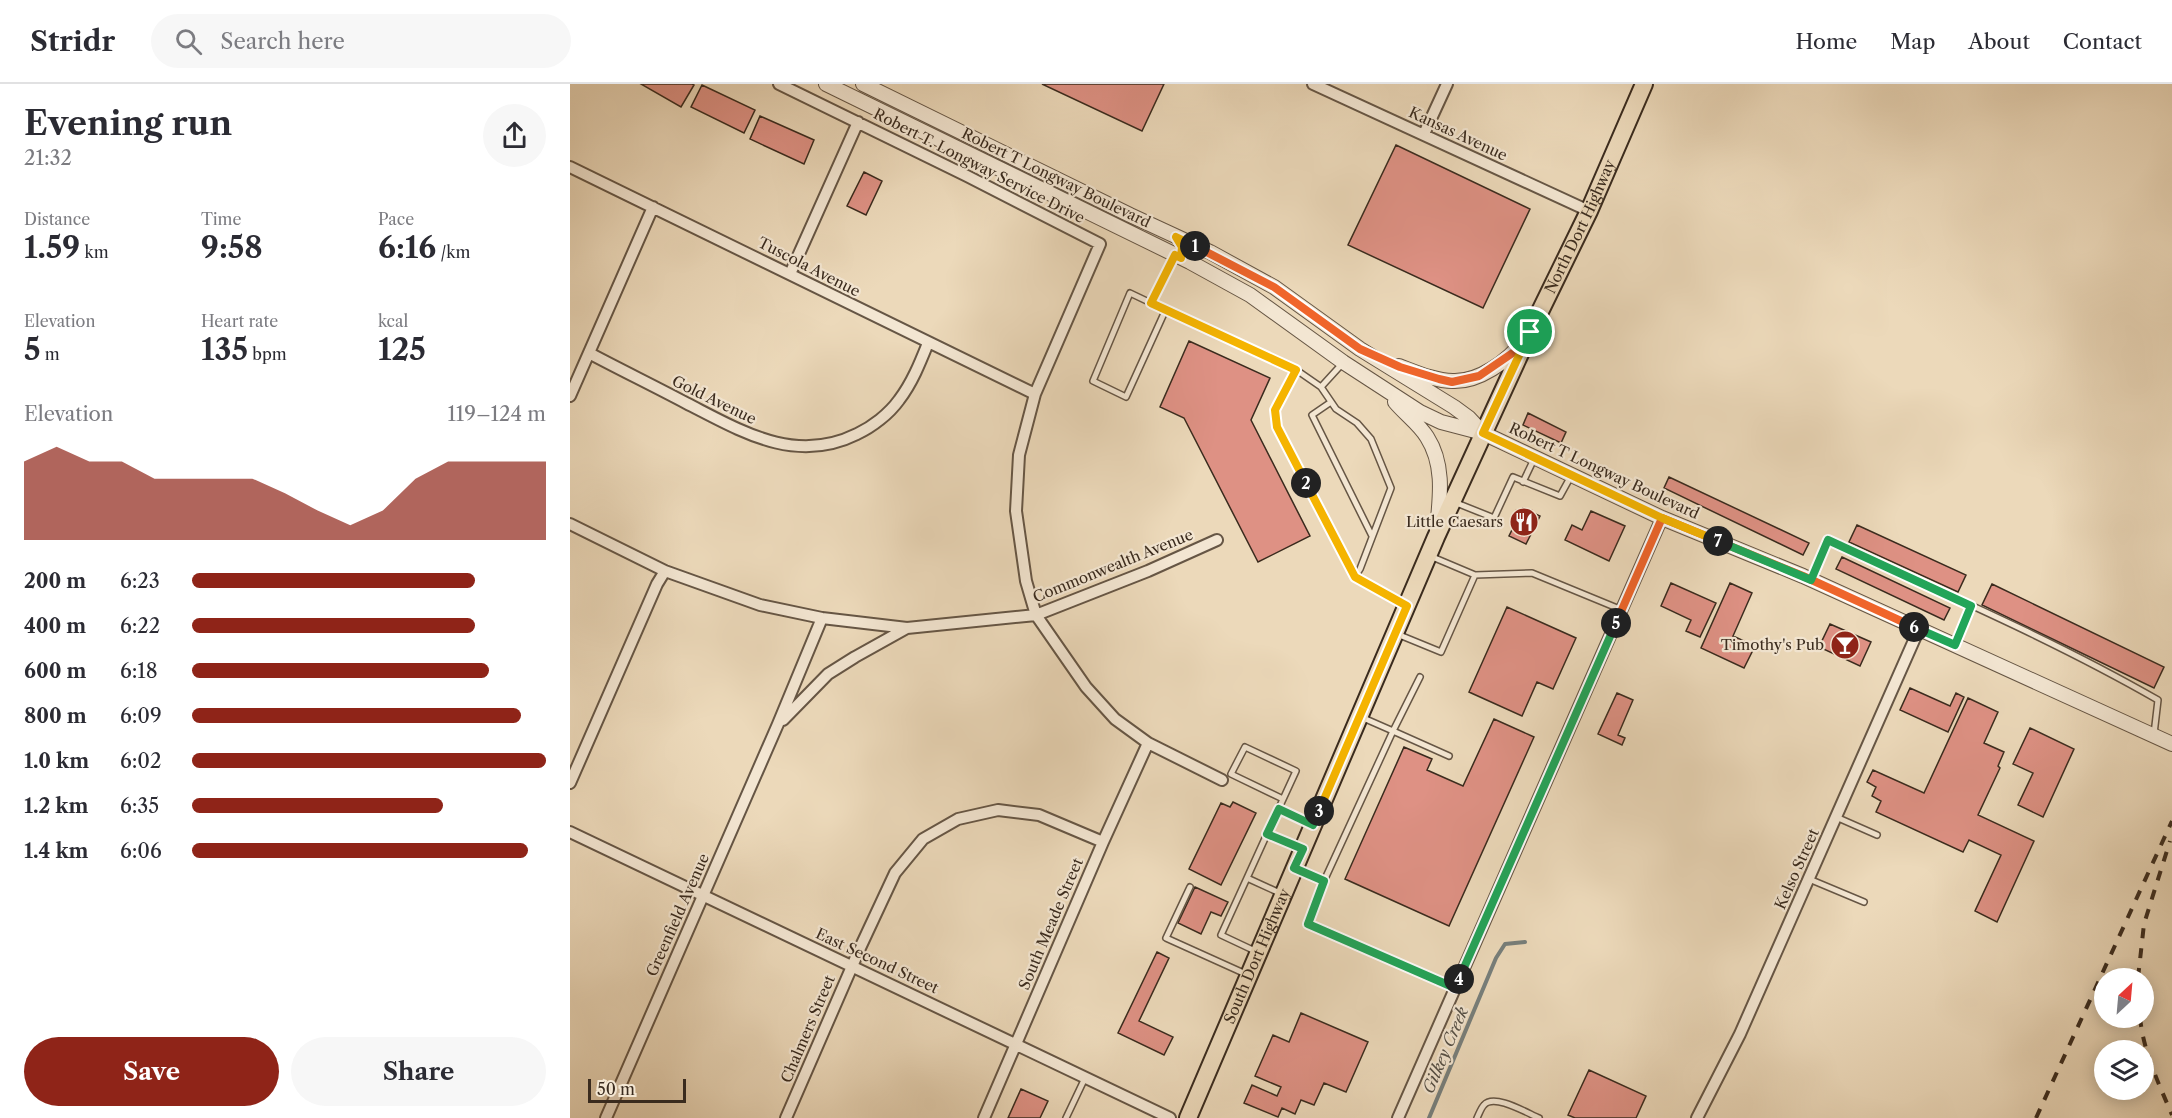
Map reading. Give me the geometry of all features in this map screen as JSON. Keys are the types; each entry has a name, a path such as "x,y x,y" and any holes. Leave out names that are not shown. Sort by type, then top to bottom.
{"main road":[{"name":"North Dort Highway","path":"1483,433 1589,211 1644,84"},
{"name":"South Dort Highway","path":"1188,1118 1436,537 1483,433"}],"street":[{"name":"Robert T. Longway Service Drive","path":"779,84 1100,244 1035,394"},
{"name":"Robert T Longway Boulevard","path":"826,84 1178,257 1250,295 1388,393 1441,422 1483,433 1662,518 1811,580 2172,744"},
{"name":"Robert T Longway Boulevard","path":"863,84 1210,252 1274,287 1360,349 1454,406 1483,433"},
{"name":"Kansas Avenue","path":"1313,84 1589,211"},
{"path":"1424,134 1447,84"},
{"path":"790,274 858,122"},
{"name":"Tuscola Avenue","path":"570,167 1035,394"},
{"path":"570,396 653,207"},
{"path":"1176,237 1182,247 1178,257"},
{"path":"1360,349 1400,367 1452,382 1479,376 1490,370 1514,352 1530,332"},
{"name":"Gold Avenue","path":"589,353 749,435 790,446 822,447 842,442 865,430 898,402 910,383 928,343"},
{"path":"1388,393 1426,435 1435,451 1439,468 1440,495 1436,537"},
{"path":"1035,394 1019,454 1016,511 1026,581 1036,615 1086,687 1115,719 1148,743 1222,780"},
{"path":"1398,1118 1662,518"},
{"name":"Commonwealth Avenue","path":"570,524 665,571 760,605 822,618 907,628 1036,615 1148,571 1217,540"},
{"path":"570,783 657,584 665,571"},
{"name":"Greenfield Avenue","path":"606,1118 822,618"},
{"name":"Greenfield Avenue","path":"778,724 828,674 907,628"},
{"name":"Kelso Street","path":"1697,1118 1740,1034 1920,629"},
{"name":"South Meade Street","path":"984,1118 1148,743"},
{"name":"Chalmers Street","path":"786,1118 895,873 923,839 958,819 998,810 1039,815 1103,842"},
{"name":"East Second Street","path":"570,832 1170,1118"}],"lane":[{"path":"1151,303 1178,257"},
{"path":"1166,309 1126,397 1093,381 1130,293 1166,309 1296,370 1321,387 1336,409 1357,423 1371,439 1391,488 1355,577"},
{"path":"1321,387 1343,362"},
{"path":"1296,370 1275,410 1277,427 1355,577 1407,606"},
{"path":"1331,402 1312,415 1372,536"},
{"path":"1523,482 1535,457"},
{"path":"1452,502 1494,518 1513,477 1560,496 1571,475"},
{"path":"1811,580 1828,540 1971,606 2158,700 2154,735"},
{"path":"1428,556 1475,575 1532,573 1622,610"},
{"path":"1395,634 1441,652 1475,575"},
{"path":"1955,645 1971,606"},
{"path":"1419,677 1324,881 1308,924 1455,988"},
{"path":"1360,717 1449,756"},
{"path":"1258,952 1221,935 1296,771 1245,747 1231,774 1283,799"},
{"path":"1279,809 1313,825"},
{"path":"1836,817 1877,835"},
{"path":"1267,834 1303,849"},
{"path":"1294,868 1324,881"},
{"path":"1247,878 1283,895"},
{"path":"1809,879 1864,902"},
{"path":"1190,887 1166,938 1249,975"},
{"path":"1066,1118 1085,1078"},
{"path":"1477,1118 1484,1104 1499,1101 1539,1118"}],"building":[{"path":"641,84 692,84 694,85 681,107"},
{"path":"1042,84 1164,84 1142,131"},
{"path":"702,85 755,110 744,133 691,107"},
{"path":"760,116 814,140 804,164 750,139"},
{"path":"1396,145 1530,209 1483,308 1348,245"},
{"path":"864,172 882,181 866,215 847,206"},
{"path":"1189,341 1270,378 1251,420 1310,536 1258,562 1184,418 1160,407"},
{"path":"1528,413 1566,432 1561,443 1523,425"},
{"path":"1669,477 1809,543 1803,555 1664,488"},
{"path":"1523,508 1540,516 1526,544 1509,536"},
{"path":"1591,511 1625,526 1609,561 1565,540 1572,525 1582,530"},
{"path":"1857,525 1966,575 1958,592 1849,542"},
{"path":"1842,557 1950,608 1944,620 1836,569"},
{"path":"1671,583 1716,603 1700,637 1686,631 1691,620 1661,606"},
{"path":"1730,583 1752,593 1733,636 1755,646 1744,668 1701,648"},
{"path":"1992,584 2164,667 2154,688 1982,605"},
{"path":"1507,607 1576,638 1553,689 1537,682 1522,716 1469,692"},
{"name":"Timothy's Pub","path":"1830,624 1871,642 1860,666 1819,647"},
{"path":"1910,688 1950,706 1956,693 1964,697 1948,732 1900,710"},
{"path":"1617,693 1633,700 1618,735 1625,738 1622,745 1598,734"},
{"path":"1968,698 1998,712 1984,743 2004,752 1998,766 2000,768 1978,815 2034,841 1997,922 1975,911 2001,855 1969,840 1963,852 1876,812 1881,801 1872,796 1876,787 1867,782 1873,770 1924,793"},
{"path":"1494,719 1534,737 1449,926 1345,879 1404,747 1432,759 1427,770 1463,786"},
{"path":"2030,728 2074,749 2043,817 2018,805 2033,773 2013,764"},
{"path":"1233,802 1256,813 1221,885 1189,869 1221,803 1230,807"},
{"path":"1195,887 1228,902 1221,916 1211,912 1201,934 1178,923"},
{"path":"1157,952 1169,958 1139,1021 1173,1037 1164,1055 1118,1033"},
{"path":"1301,1013 1368,1042 1346,1092 1324,1083 1314,1105 1301,1100 1295,1114 1282,1108 1278,1117 1244,1103 1252,1085 1277,1096 1281,1087 1255,1076 1273,1035 1289,1042"},
{"path":"1589,1070 1646,1096 1636,1118 1575,1118 1568,1115"},
{"path":"1021,1089 1048,1101 1040,1118 1008,1118"}],"waterway":[{"name":"Gilkey Creek","path":"1429,1118 1496,958 1505,944 1525,942"}],"railway":[{"path":"2036,1118 2172,821"},
{"path":"2139,968 2144,924 2170,841"},
{"path":"2142,1028 2148,1055 2172,1115"}],"place":[{"name":"Little Caesars","path":"1524,522"},
{"name":"Timothy's Pub","path":"1845,645"}],"route":[{"path":"1530,332 1483,433 1662,518 1811,580 1828,540 1971,606 1955,645 1811,580 1803,576 1662,518 1455,988 1308,924 1324,881 1294,868 1303,849 1267,834 1279,809 1313,825 1407,606 1355,577 1277,427 1275,410 1296,370 1151,303 1175,255 1181,258 1182,247 1176,237 1210,252 1274,287 1360,349 1400,367 1439,379 1452,382 1479,376 1514,352 1530,332"}]}
